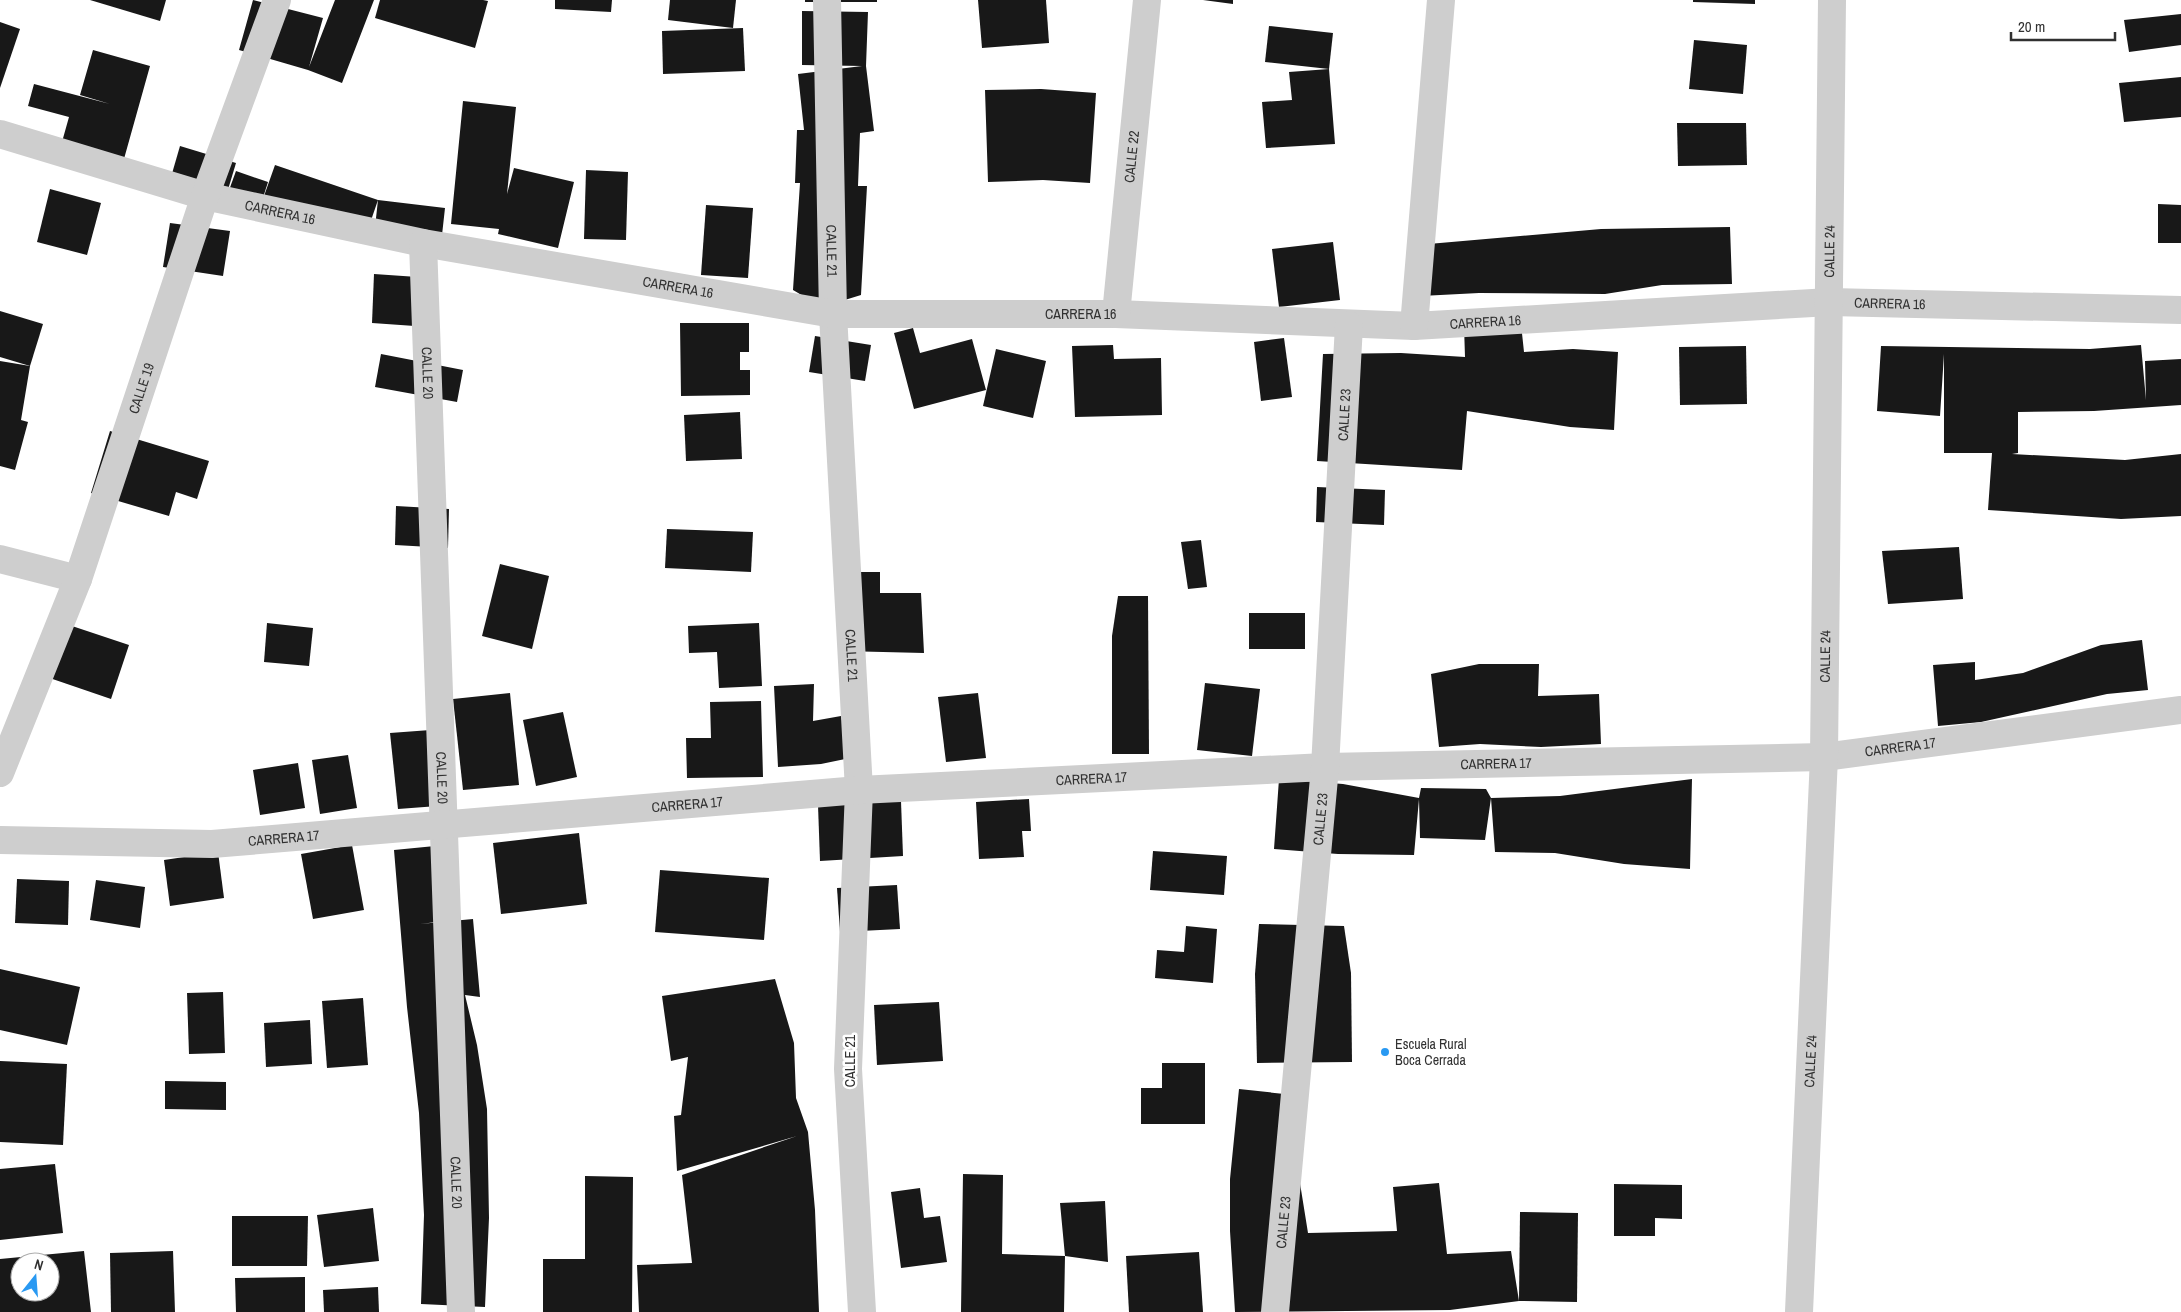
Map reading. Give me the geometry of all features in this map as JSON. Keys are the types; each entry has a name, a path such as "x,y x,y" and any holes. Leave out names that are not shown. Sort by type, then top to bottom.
{"street":[{"name":"CALLE 19","path":"0,773 78,579 205,196 277,0"},
{"name":"CALLE 21","path":"828,0 833,314 859,790 848,1069 862,1312"},
{"name":"CALLE 22","path":"1116,314 1147,0"},
{"path":"1414,326 1441,0"},
{"name":"CALLE 24","path":"1799,1312 1824,757 1832,0"},
{"name":"CARRERA 16","path":"0,134 205,196 423,243 833,314 1116,314 1349,325 1414,326 1830,302 2181,310"},
{"name":"CALLE 20","path":"423,243 461,1312"},
{"name":"CALLE 23","path":"1274,1312 1325,767 1349,325"},
{"path":"0,559 78,579"},
{"name":"CARRERA 17","path":"0,840 212,844 859,790 1325,767 1824,757 2181,710"}],"building":[{"path":"90,0 166,0 160,21"},
{"path":"253,0 323,18 309,67 335,0 374,0 342,83 308,70 239,50"},
{"path":"380,0 488,1 475,48 375,18"},
{"path":"555,0 612,0 611,12 555,9"},
{"path":"670,0 736,0 733,28 668,20"},
{"path":"805,0 877,0 877,2 805,2"},
{"path":"978,0 1046,0 1049,43 982,48"},
{"path":"1203,0 1233,0 1233,4"},
{"path":"1693,0 1755,0 1755,4 1693,2"},
{"path":"802,11 868,12 866,66 874,131 860,133 858,186 867,186 861,295 822,307 793,290 800,183 795,183 797,130 804,130 798,74 862,66 802,65"},
{"path":"2181,14 2181,45 2129,52 2124,20"},
{"path":"0,22 20,29 0,88"},
{"path":"1269,26 1333,33 1329,69 1265,62"},
{"path":"743,28 745,71 663,74 662,31"},
{"path":"1694,40 1747,45 1743,94 1689,89"},
{"path":"93,50 150,66 122,166 60,149 69,117 28,106 34,84 110,104 80,95"},
{"path":"1329,69 1335,144 1266,148 1262,102 1292,100 1289,72"},
{"path":"2181,77 2181,117 2124,122 2119,83"},
{"path":"1041,89 1096,93 1090,183 1043,180 988,182 985,90"},
{"path":"463,101 516,107 507,194 514,168 574,182 558,248 498,234 499,229 451,224"},
{"path":"1677,123 1746,123 1747,165 1678,166"},
{"path":"180,146 236,163 227,193 171,177"},
{"path":"275,165 378,200 367,232 264,196"},
{"path":"586,170 628,172 626,240 584,239"},
{"path":"236,171 268,182 261,204 228,193"},
{"path":"50,189 101,203 87,255 37,242"},
{"path":"378,200 445,208 442,235 375,227"},
{"path":"2158,204 2181,205 2181,243 2158,243"},
{"path":"706,205 753,208 748,278 701,275"},
{"path":"170,223 230,231 223,276 163,267"},
{"path":"1730,227 1732,284 1662,285 1605,294 1479,293 1421,296 1417,245 1601,229"},
{"path":"1333,242 1340,300 1279,307 1272,249"},
{"path":"374,274 432,278 429,327 372,323"},
{"path":"0,311 43,324 30,366 0,357"},
{"path":"680,323 749,323 749,352 740,352 740,370 750,370 750,395 681,396"},
{"path":"1521,324 1524,352 1573,349 1618,352 1614,430 1570,427 1467,411 1462,470 1317,461 1323,354 1401,353 1465,357 1464,326"},
{"path":"913,328 920,353 972,339 986,390 914,409 894,333"},
{"path":"815,336 871,345 865,381 809,372"},
{"path":"1284,338 1292,397 1261,401 1254,342"},
{"path":"1113,345 1114,359 1161,358 1162,415 1075,417 1072,346"},
{"path":"2141,345 2146,400 2145,361 2181,359 2181,405 2094,411 2018,412 2018,453 2012,454 2125,460 2181,454 2181,516 2121,519 1988,510 1992,453 1944,453 1944,354 1940,416 1877,411 1881,346 2090,349"},
{"path":"1746,346 1747,404 1680,405 1679,347"},
{"path":"996,349 1046,361 1033,418 983,406"},
{"path":"381,354 463,370 457,402 375,387"},
{"path":"0,361 30,366 21,420 28,422 15,470 0,466"},
{"path":"740,412 742,459 686,461 684,415"},
{"path":"110,431 209,461 197,499 176,492 169,516 91,493"},
{"path":"1317,487 1385,490 1384,525 1316,522"},
{"path":"396,506 449,509 448,548 395,545"},
{"path":"667,529 753,532 751,572 665,568"},
{"path":"1201,540 1207,587 1188,589 1181,542"},
{"path":"1959,547 1963,599 1888,604 1882,551"},
{"path":"500,564 549,576 532,649 482,636"},
{"path":"850,572 880,572 880,593 921,593 924,653 842,651"},
{"path":"1118,596 1148,596 1149,754 1112,754 1112,636"},
{"path":"1249,613 1305,613 1305,649 1249,649"},
{"path":"54,620 129,645 111,699 35,673"},
{"path":"267,623 313,628 309,666 264,662"},
{"path":"759,623 762,686 719,688 717,652 689,653 688,626"},
{"path":"2142,640 2148,690 2107,694 1981,722 1938,726 1933,665 1975,662 1975,680 2023,673 2101,645"},
{"path":"1479,664 1539,664 1538,696 1599,694 1601,744 1541,747 1480,744 1439,747 1431,674"},
{"path":"1205,683 1260,689 1252,756 1197,750"},
{"path":"814,684 813,721 841,716 850,758 821,764 778,767 774,686"},
{"path":"510,693 519,785 463,790 453,699"},
{"path":"978,693 986,758 946,762 938,697"},
{"path":"761,701 763,777 687,778 686,738 711,738 710,702"},
{"path":"563,712 577,777 536,786 523,720"},
{"path":"444,729 451,805 398,809 390,733"},
{"path":"348,755 357,808 320,814 312,760"},
{"path":"298,763 305,808 260,815 253,770"},
{"path":"1279,779 1343,784 1419,798 1421,788 1486,789 1491,798 1485,840 1420,838 1419,799 1414,855 1338,854 1274,849"},
{"path":"1692,779 1690,869 1624,864 1555,853 1495,852 1491,798 1560,796"},
{"path":"1029,799 1031,831 1022,831 1024,857 979,859 976,802"},
{"path":"901,801 903,856 820,861 818,805"},
{"path":"579,833 587,904 501,914 493,843"},
{"path":"352,845 364,910 313,919 301,854"},
{"path":"435,846 445,921 420,924 473,919 480,997 465,995 477,1045 487,1109 489,1218 485,1307 421,1304 424,1215 419,1113 407,1007 394,850"},
{"path":"1153,851 1227,856 1224,895 1150,890"},
{"path":"218,852 224,898 170,906 164,860"},
{"path":"660,870 769,878 764,940 655,932"},
{"path":"17,879 69,881 68,925 15,923"},
{"path":"96,880 145,887 140,928 90,920"},
{"path":"897,885 900,929 840,932 837,888"},
{"path":"1259,924 1344,926 1351,973 1352,1062 1257,1063 1255,974"},
{"path":"1186,926 1217,929 1213,983 1155,978 1157,950 1184,952"},
{"path":"0,969 80,987 67,1045 0,1030"},
{"path":"775,979 794,1043 796,1098 808,1132 815,1210 819,1312 639,1312 637,1265 692,1263 682,1175 797,1136 677,1171 674,1116 681,1115 688,1057 671,1061 662,996"},
{"path":"223,992 225,1053 189,1054 187,993"},
{"path":"363,998 368,1065 327,1068 322,1001"},
{"path":"939,1002 943,1061 877,1065 874,1005"},
{"path":"310,1020 312,1064 266,1067 264,1023"},
{"path":"0,1061 67,1064 63,1145 0,1142"},
{"path":"1162,1063 1205,1063 1205,1124 1141,1124 1141,1088 1162,1088"},
{"path":"165,1081 226,1082 226,1110 165,1109"},
{"path":"1239,1089 1303,1096 1299,1177 1308,1233 1397,1231 1393,1187 1439,1183 1447,1254 1511,1251 1519,1301 1450,1310 1235,1312 1230,1231 1230,1179"},
{"path":"55,1164 63,1233 0,1240 0,1169"},
{"path":"963,1174 1003,1175 1002,1254 1065,1256 1064,1312 961,1312"},
{"path":"585,1176 633,1177 632,1312 543,1312 543,1259 585,1259"},
{"path":"1614,1184 1682,1185 1682,1219 1655,1218 1655,1236 1614,1236"},
{"path":"920,1188 924,1218 940,1216 947,1262 901,1268 891,1192"},
{"path":"1105,1201 1108,1262 1065,1256 1060,1203"},
{"path":"373,1208 379,1261 324,1267 317,1215"},
{"path":"1520,1212 1578,1213 1577,1302 1519,1301"},
{"path":"232,1216 308,1216 307,1266 232,1266"},
{"path":"84,1251 91,1312 0,1312 0,1259 10,1258 10,1302 60,1302 60,1253"},
{"path":"173,1251 175,1312 111,1312 110,1253"},
{"path":"1199,1252 1203,1312 1129,1312 1126,1256"},
{"path":"305,1277 305,1312 236,1312 235,1278"},
{"path":"378,1287 379,1312 324,1312 323,1290"}],"place":[{"name":"Escuela Rural Boca Cerrada","path":"1385,1052"}]}
